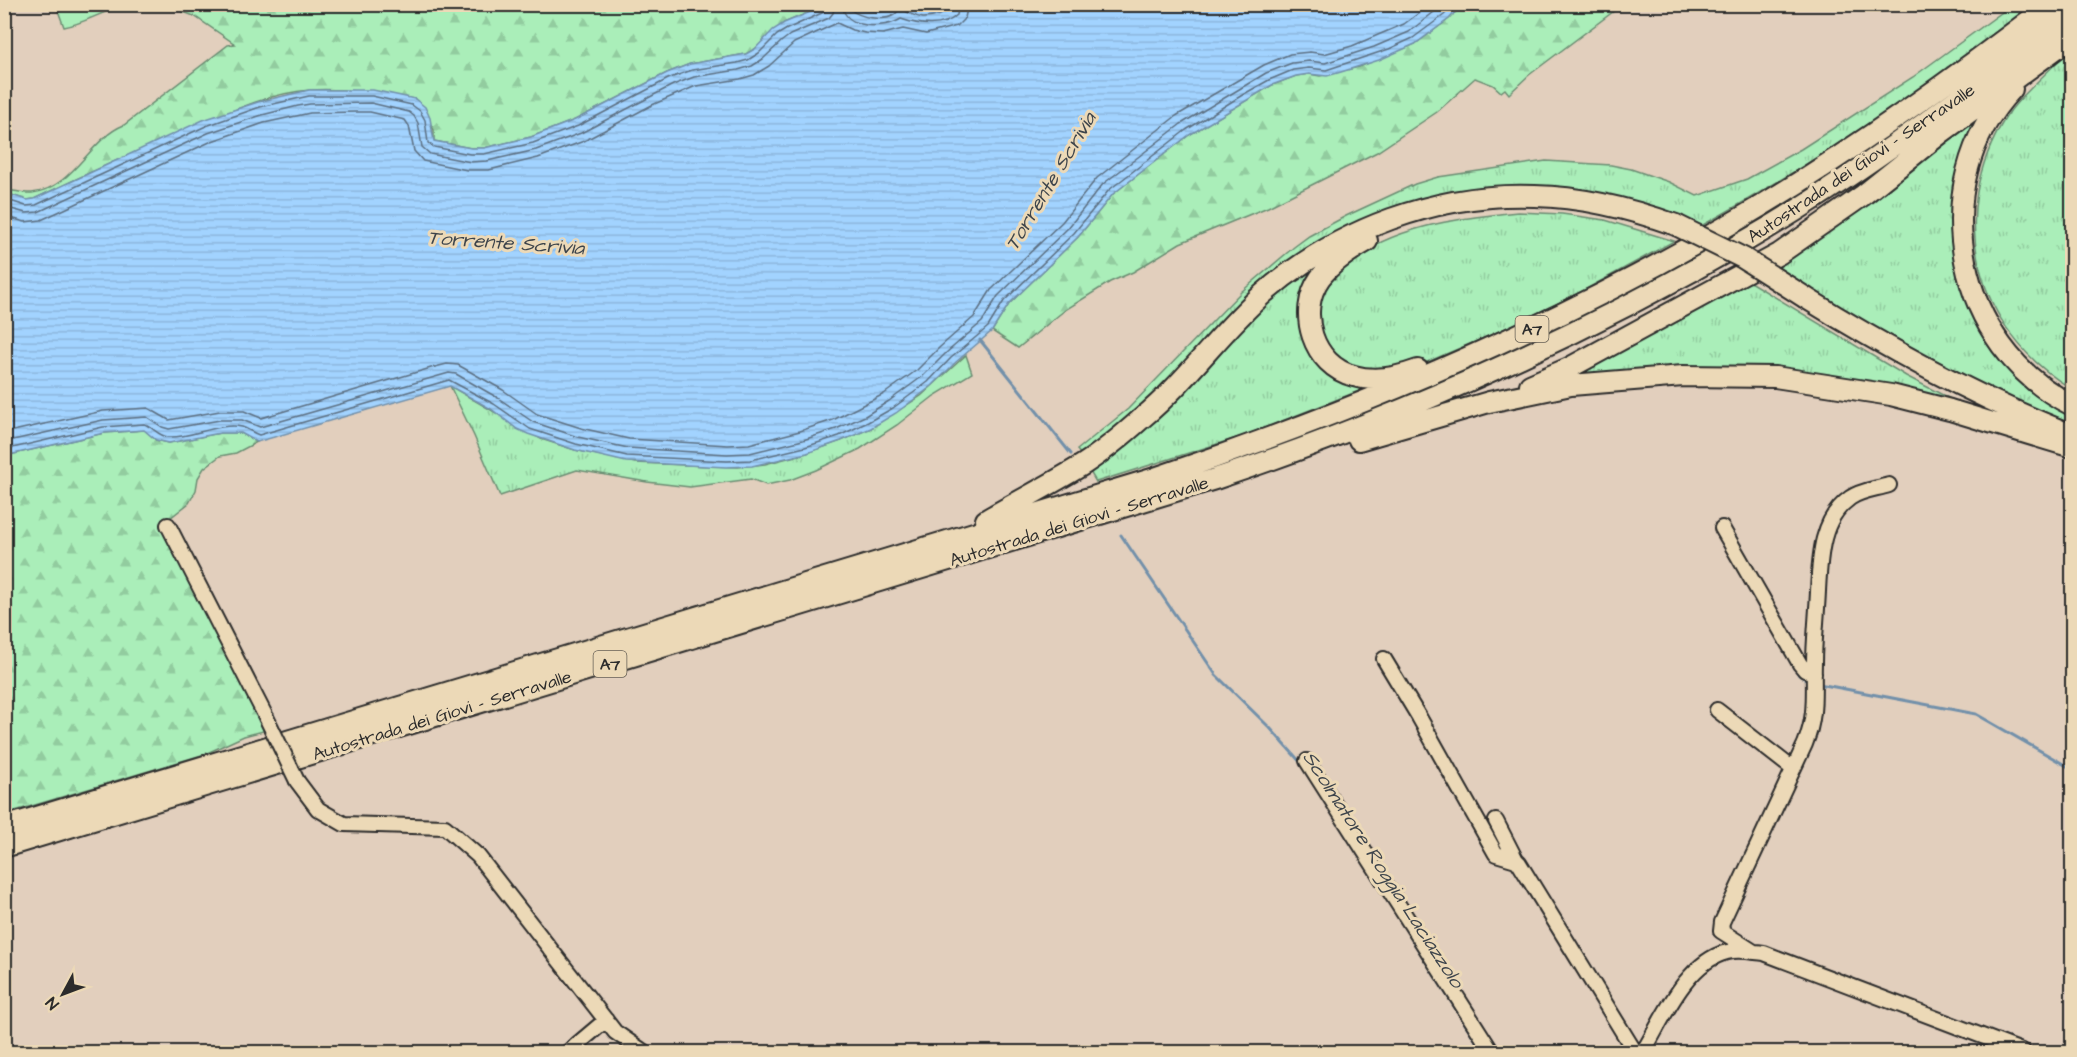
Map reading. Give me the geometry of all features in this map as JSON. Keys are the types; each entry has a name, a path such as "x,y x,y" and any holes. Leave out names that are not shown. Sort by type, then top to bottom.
{"highway":[{"name":"Autostrada dei Giovi - Serravalle","path":"4,827 1155,478 1274,438 1385,395 1520,335 1628,281 1740,219 1826,165 1940,88 2051,4"},
{"name":"Autostrada dei Giovi - Serravalle","path":"4,848 1215,479 1300,451 1396,413 1529,355 1637,301 1751,238 1838,183 1953,103 2073,13"},
{"path":"1489,402 1569,368 1779,254 1862,196 1941,134 2073,37"},
{"path":"2053,52 2005,98 1978,142 1967,169 1960,210 1962,249 1977,305 2001,346 2026,374 2059,399 2073,405"},
{"path":"956,538 1086,463 1108,446 1174,391 1244,312 1295,269 1331,247 1393,218 1430,207 1472,199 1535,196 1608,204 1644,214 1725,261 1940,376 1986,399 2073,436"},
{"path":"1520,335 1407,374 1368,378 1354,376 1334,366 1319,350 1310,327 1310,303 1321,278 1353,249 1377,235 1407,224 1469,209 1503,206 1574,209 1674,230"},
{"path":"1802,301 1913,373 2049,439"},
{"path":"1215,479 1288,464 1369,437 1489,402 1572,385 1683,376 1775,377 1891,395 2073,447"}],"street":[{"path":"1754,952 1721,931 1722,922 1805,744 1812,722 1815,697 1814,674 1820,555 1826,531 1837,512 1850,498 1889,485"},
{"path":"168,525 297,782 318,809 344,824 445,827 478,856 615,1032 644,1053"},
{"path":"1722,528 1800,664 1804,670 1814,674"},
{"path":"1384,659 1494,852 1501,857 1516,860"},
{"path":"1717,710 1793,769"},
{"path":"1307,760 1492,1053"},
{"path":"1496,821 1516,860 1635,1053"},
{"path":"1643,1053 1690,976 1714,957 1727,952 1754,952 1774,957 2024,1053"},
{"path":"568,1053 606,1020"}],"green space":[{"path":"56,4 132,5 123,6 64,27"},
{"path":"165,5 827,5 784,23 755,49 746,54 690,64 667,73 575,120 531,137 484,148 471,148 434,141 434,130 415,99 362,92 310,90 264,99 235,110 34,199 27,200 5,193 5,190 32,193 47,189 59,182 112,132 228,45 235,44 194,16"},
{"path":"1462,5 1622,5 1529,75 1509,94 1505,89 1501,92 1493,85 1475,78 1437,112 1377,152 1268,207 1180,243 1065,310 1018,348 992,331 1009,304 1078,237 1113,194 1189,135 1272,85 1296,76 1309,74 1320,76 1359,67 1415,44 1449,19"},
{"path":"2012,5 2033,5 1953,65 1871,122 1787,176 1701,226 1666,213 1525,190 1333,241 1174,381 1082,456 1077,450 1128,409 1241,292 1309,236 1346,216 1415,184 1438,177 1546,161 1611,165 1631,169 1669,182 1697,196 1747,179 1801,149 1913,77"},
{"path":"2072,49 2072,389 2039,365 2012,336 1992,303 1980,268 1974,230 1977,192 1987,154 2006,117 2024,95"},
{"path":"1989,109 1963,168 1981,325 2072,412 2072,429 1978,389 1767,266 1869,204 1909,170"},
{"path":"1518,212 1562,214 1605,220 1674,241 1577,294 1491,335 1413,368 1364,371 1330,356 1314,311 1326,281 1336,271 1362,252 1404,233 1449,221"},
{"path":"1345,248 1325,265 1307,339 1374,385 1246,435 1096,482 1089,470 1285,286"},
{"path":"1745,279 1906,376 1970,409 1880,387 1573,378"},
{"path":"966,355 972,373 934,396 897,425 860,449 816,470 790,480 766,485 751,479 690,487 577,470 500,496 450,386 541,439 575,450 635,463 738,467 765,464 807,453 871,428 921,396"},
{"path":"145,430 156,440 169,443 220,433 241,433 257,442 236,453 220,456 204,468 189,503 160,526 267,730 244,736 205,754 5,814 5,456 104,433"}],"water":[{"name":"Torrente Scrivia","path":"952,4 1462,5 1449,19 1415,44 1379,60 1341,72 1327,76 1309,74 1296,76 1272,85 1189,135 1113,194 1078,237 1009,304 992,331 932,386 896,413 871,428 807,453 752,466 726,467 626,462 575,450 528,434 517,429 491,409 450,386 257,442 241,433 220,433 169,443 156,440 144,430 104,433 5,456 5,193 27,200 34,199 203,120 258,102 309,90 373,90 415,99 425,107 430,118 434,141 471,148 484,148 531,137 575,120 667,73 690,64 746,54 755,49 773,30 784,23 827,5 851,5 859,9 880,12 890,10 895,5 916,8 923,12"}],"waterway":[{"name":"Scolmatore Roggia Laciazzolo","path":"980,340 1071,454"},
{"name":"Scolmatore Roggia Laciazzolo","path":"1121,535 1216,675 1270,728 1302,764"},
{"path":"1776,636 1799,675 1809,681"},
{"path":"1819,684 1976,714 2072,769"},
{"name":"Scolmatore Roggia Laciazzolo","path":"1409,935 1483,1052"}]}
